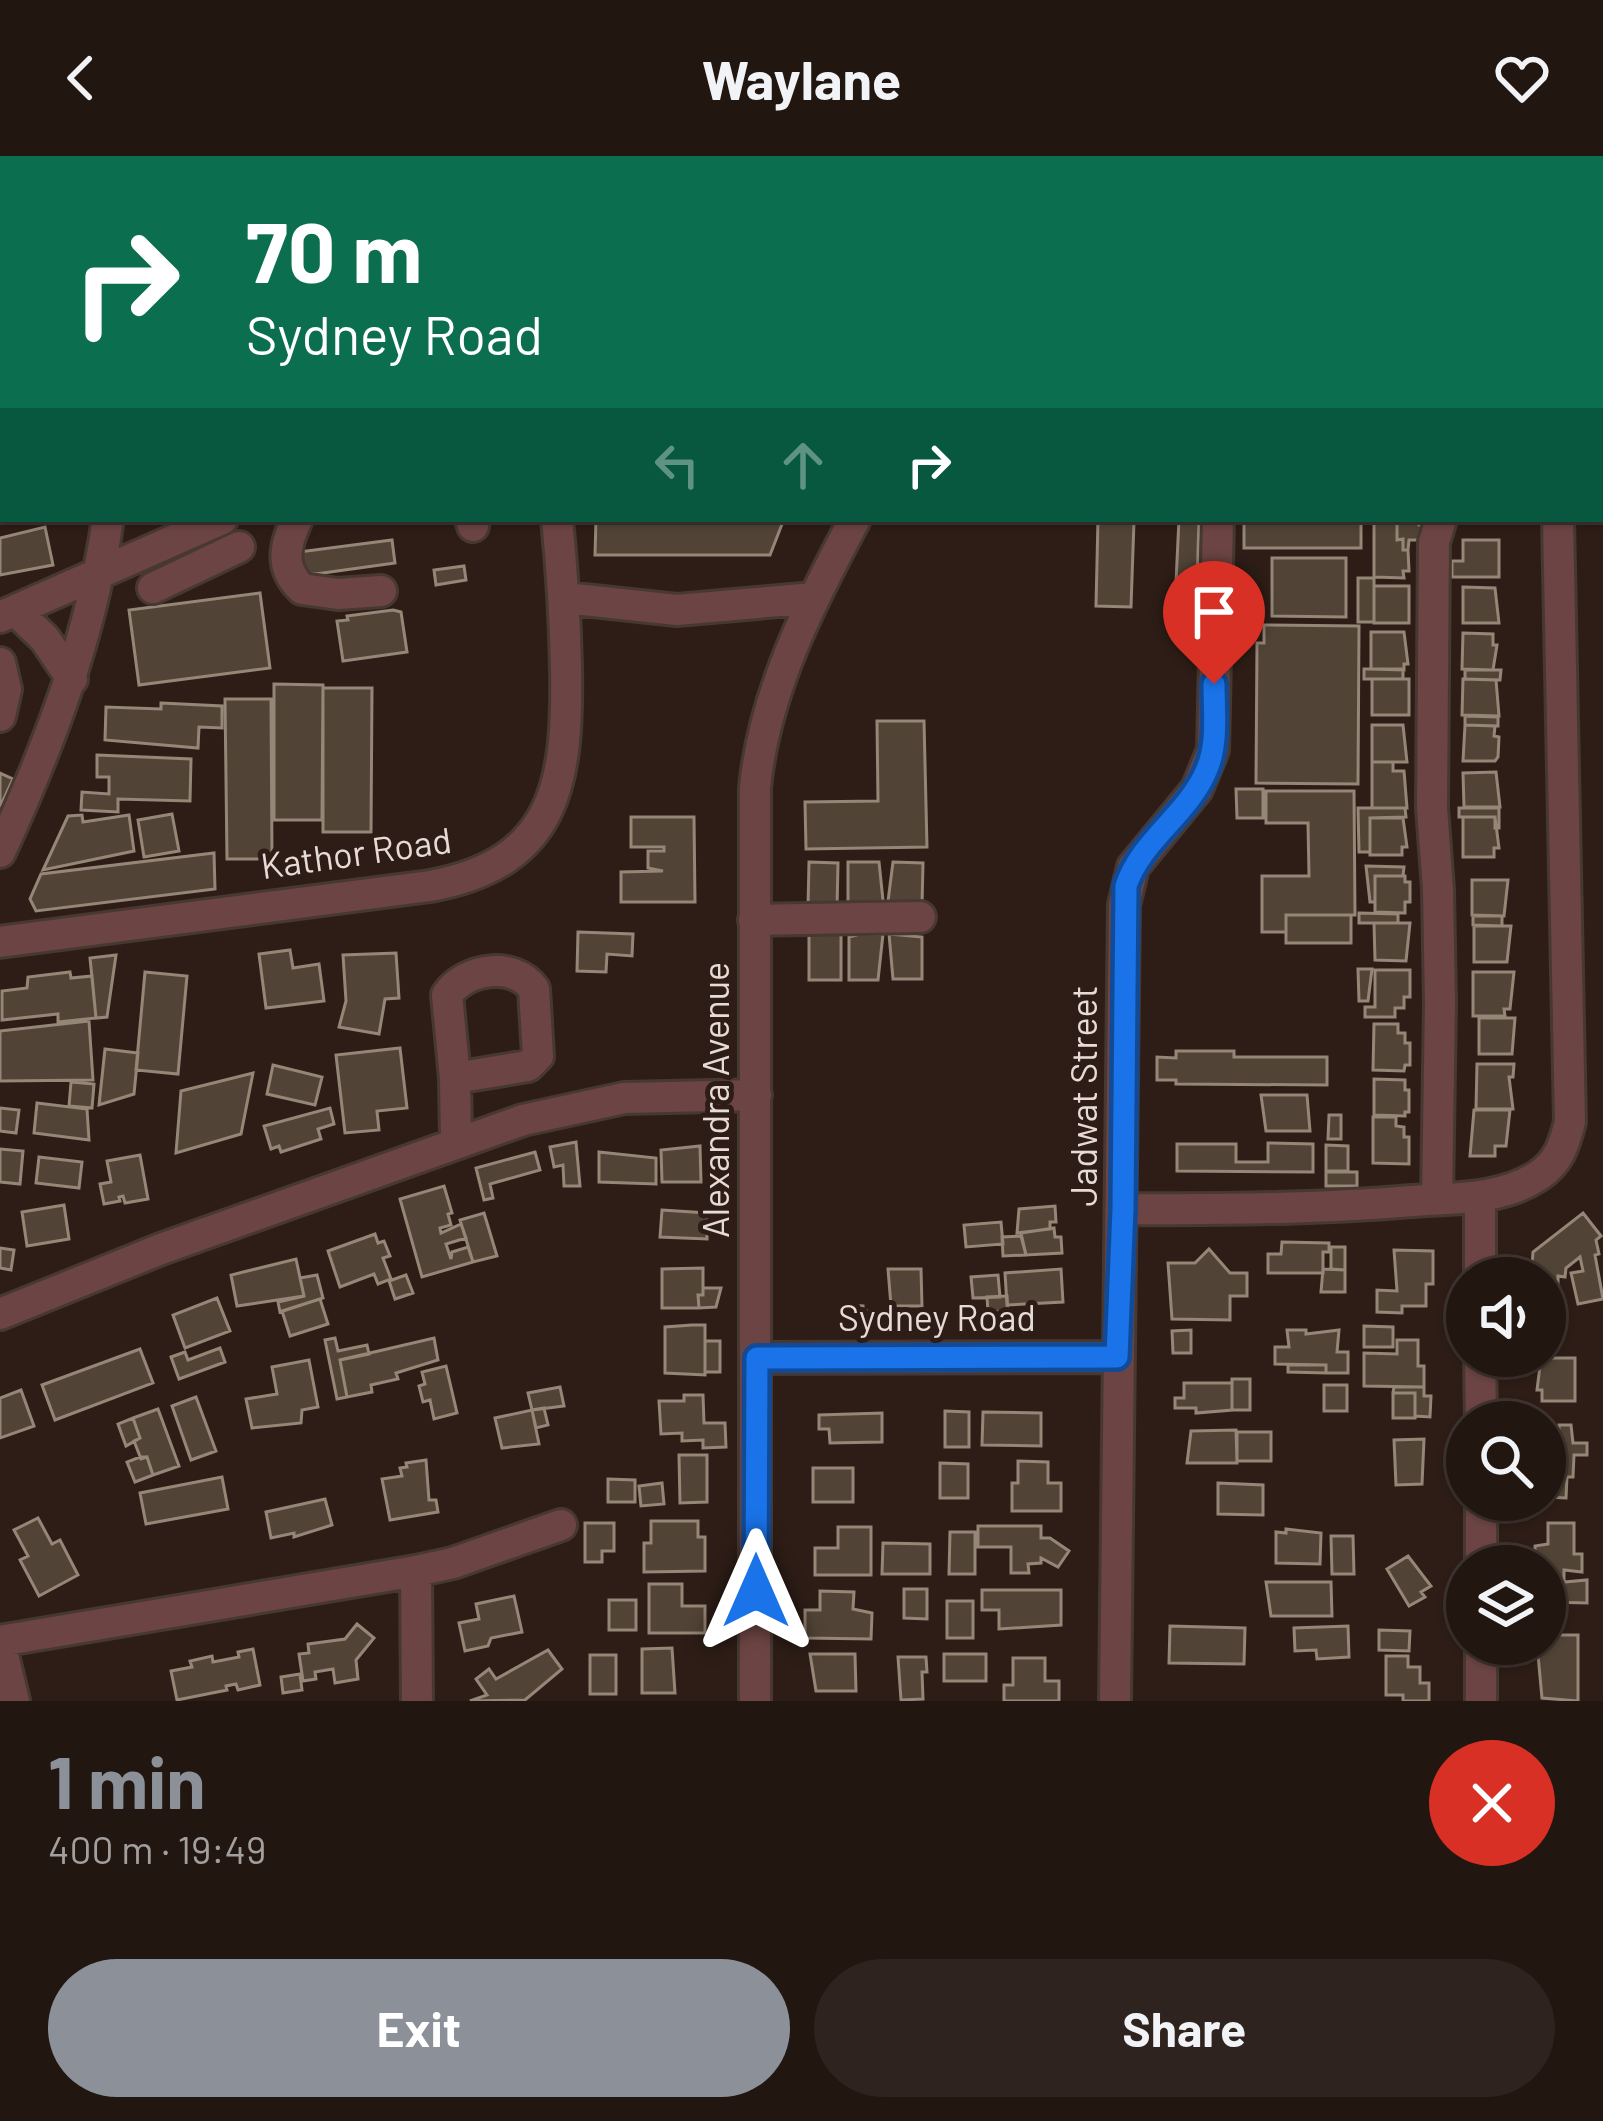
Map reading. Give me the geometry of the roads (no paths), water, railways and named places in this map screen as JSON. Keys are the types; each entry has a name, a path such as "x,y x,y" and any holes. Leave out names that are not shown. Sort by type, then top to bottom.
{"street":[{"path":"0,851 72,679 108,522"},
{"path":"8,614 215,522"},
{"path":"154,587 229,552 217,522"},
{"path":"296,522 285,560 289,574 302,589 338,594 381,591"},
{"name":"Kathor Road","path":"0,942 430,886 466,879 504,859 541,822 560,775 567,719 565,598 557,522"},
{"name":"Alexandra Avenue","path":"755,1701 752,830 761,740 813,598 854,522"},
{"name":"Jadwat Street","path":"1114,1701 1126,886 1132,867 1197,789 1213,750 1218,522"},
{"path":"1437,1199 1440,944 1432,808 1435,542 1441,522"},
{"path":"1123,1209 1290,1209 1480,1196 1517,1187 1552,1165 1563,1150 1570,1122 1558,522"},
{"path":"565,598 677,610 813,598"},
{"path":"8,614 46,640 72,679"},
{"path":"0,663 6,689 0,716"},
{"path":"754,920 920,917"},
{"path":"455,1078 456,1141"},
{"path":"0,1314 161,1249 523,1120 624,1099 756,1095"},
{"path":"1480,1196 1480,1257"},
{"name":"Sydney Road","path":"757,1358 1117,1357"},
{"path":"14,1701 1,1649 453,1563 561,1525"},
{"path":"416,1571 418,1701"},
{"path":"1481,1665 1481,1701"}]}
